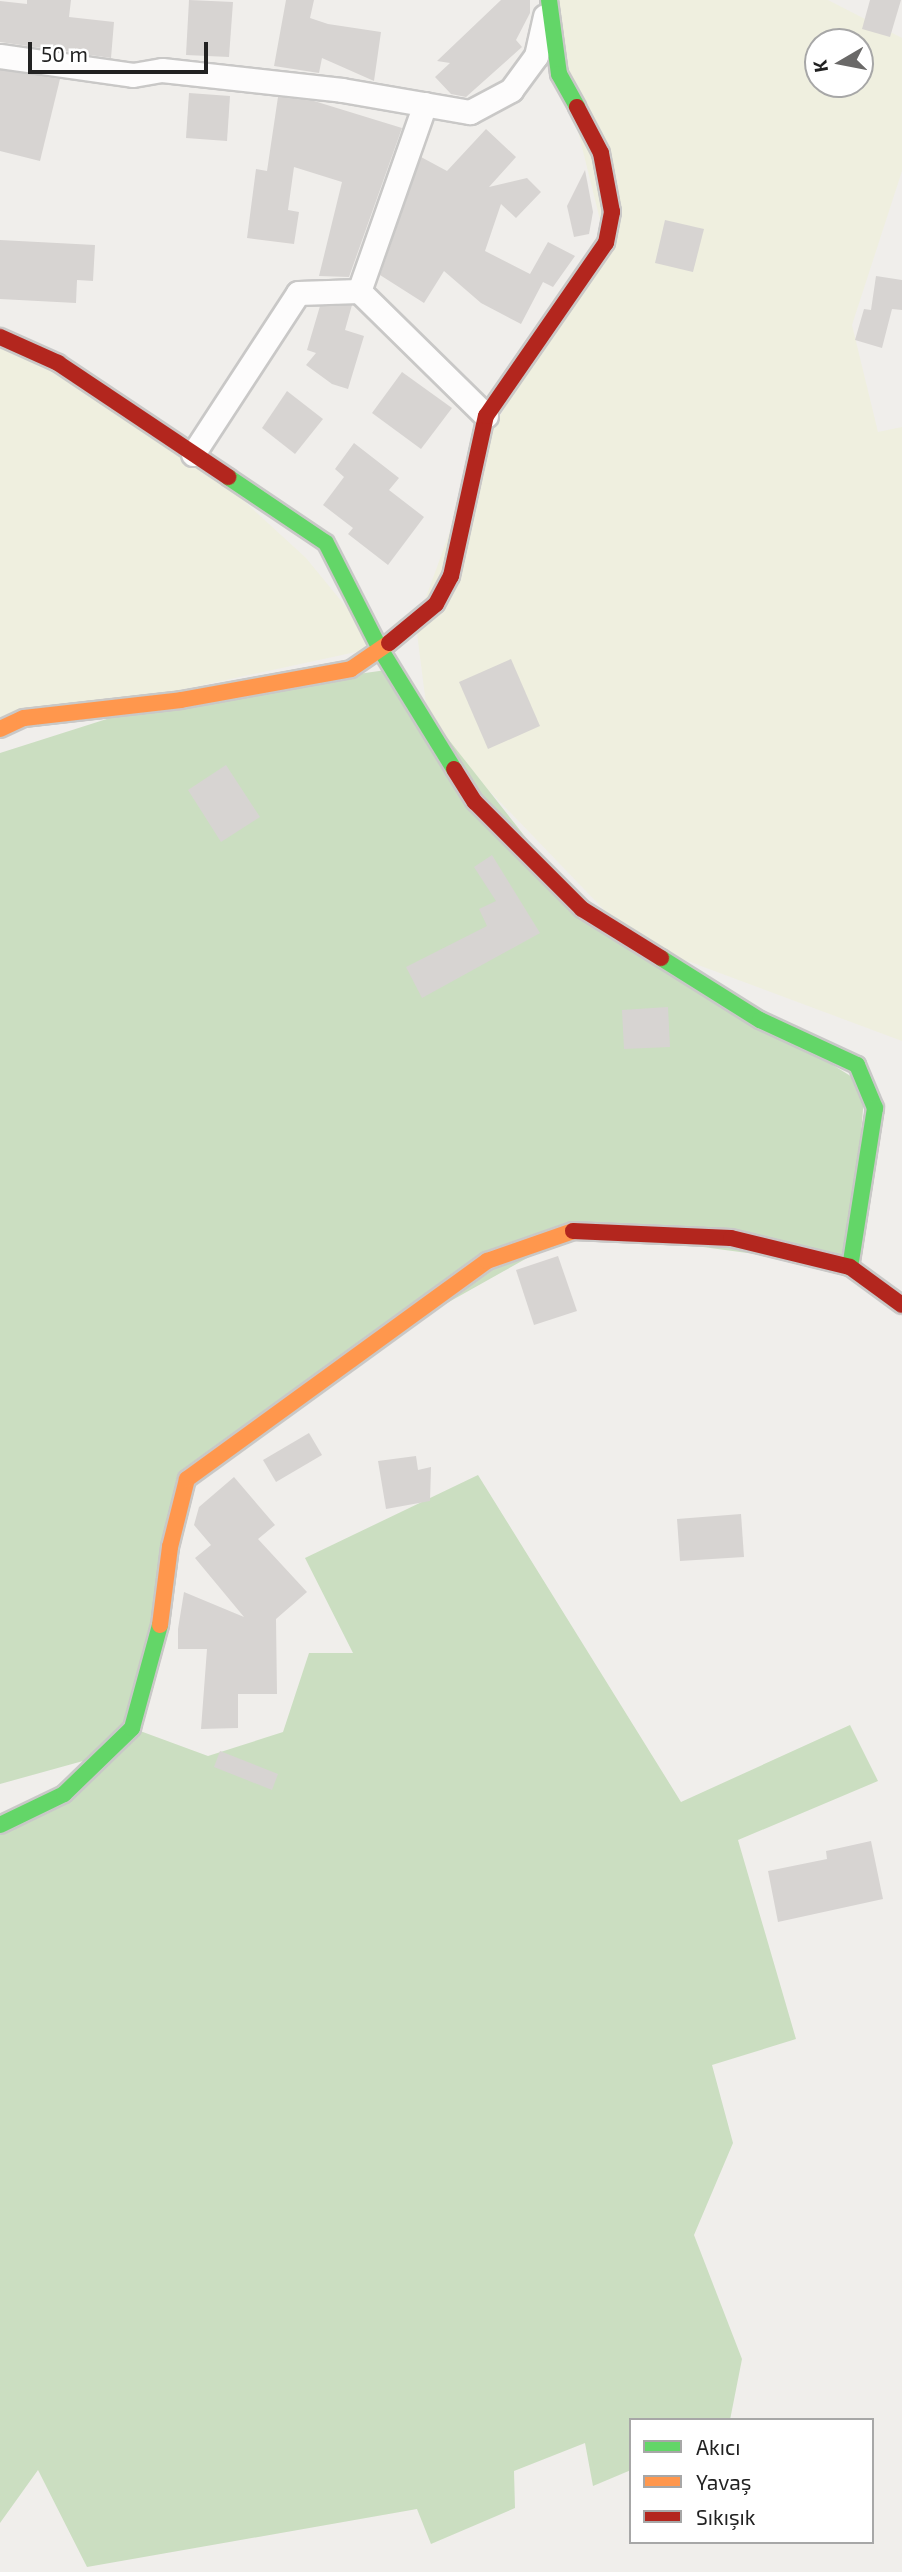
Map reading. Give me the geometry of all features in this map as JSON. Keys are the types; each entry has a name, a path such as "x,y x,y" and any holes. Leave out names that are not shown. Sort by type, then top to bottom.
{"street":[{"path":"0,56 133,75 162,70 425,104 470,113 510,90 536,56 548,3"},
{"path":"0,729 24,718 181,700 351,669 379,647 416,625 436,604 452,576 486,416 606,243 612,212 601,153 559,74 548,3"},
{"path":"359,291 425,104"},
{"path":"192,454 298,293 359,291 486,416"},
{"path":"0,337 58,363 326,543 379,647 475,802 582,909 760,1020 857,1065 875,1108 850,1267"},
{"path":"0,1825 64,1794 132,1728 150,1672 163,1610 170,1547 187,1479 487,1261 577,1230 731,1238 850,1267 902,1305"}],"green space":[{"path":"557,0 828,0 902,38 902,171 852,325 878,432 902,427 902,1041 634,941 429,728 416,625 480,448 606,244 547,6"},
{"path":"0,337 193,454 306,558 379,647 0,729"},
{"path":"393,669 582,909 865,1085 850,1267 577,1230 358,1353 187,1479 132,1728 208,1756 283,1732 309,1653 353,1653 305,1558 478,1475 681,1802 850,1725 878,1781 738,1840 796,2039 712,2065 733,2143 694,2235 742,2359 730,2418 629,2418 629,2471 593,2486 585,2443 514,2471 515,2508 431,2544 417,2509 87,2567 38,2470 0,2523 0,1825 101,1756 0,1784 0,753 157,703"}],"building":[{"path":"27,0 71,0 69,17 114,22 111,58 0,42 0,1 27,4"},
{"path":"189,0 233,2 229,57 186,55"},
{"path":"286,0 314,0 310,18 328,24 381,32 374,81 322,58 319,73 274,66"},
{"path":"501,0 530,0 530,13 516,40 522,47 466,97 451,94 435,77 450,63 437,61"},
{"path":"870,0 901,0 890,37 874,32 874,28 862,28"},
{"path":"0,70 60,79 40,161 0,151"},
{"path":"189,93 230,96 227,141 186,138"},
{"path":"278,97 314,101 402,128 349,277 319,276 342,182 294,167 288,210 299,212 294,244 247,238 256,169 267,171"},
{"path":"486,129 516,157 489,187 527,178 541,192 516,218 501,204 485,251 530,274 548,242 575,256 553,287 543,282 521,324 481,303 444,271 424,303 380,275 421,157 447,171"},
{"path":"585,170 593,212 589,234 574,237 567,206"},
{"path":"665,220 704,229 693,272 655,263"},
{"path":"0,240 95,245 93,281 77,280 76,303 0,299"},
{"path":"876,276 902,280 902,310 892,309 882,348 855,340 864,309 871,310"},
{"path":"352,305 345,330 364,336 348,389 332,384 306,365 316,353 307,350 320,306"},
{"path":"402,372 452,408 421,449 372,413"},
{"path":"287,391 323,419 295,454 262,428"},
{"path":"354,443 399,478 389,490 424,517 388,565 348,534 353,528 323,505 344,477 335,469"},
{"path":"511,659 540,726 488,749 459,682"},
{"path":"226,765 260,817 221,842 188,790"},
{"path":"492,855 540,933 422,998 406,967 487,926 479,909 496,901 474,867"},
{"path":"668,1007 670,1047 624,1049 622,1010"},
{"path":"558,1256 577,1311 534,1325 516,1270"},
{"path":"309,1433 322,1455 276,1482 263,1460"},
{"path":"416,1456 418,1470 431,1467 430,1501 386,1509 378,1461"},
{"path":"234,1477 275,1525 258,1539 307,1592 276,1619 277,1694 238,1694 238,1728 201,1729 207,1649 178,1649 178,1629 184,1592 244,1617 195,1558 211,1545 194,1525 199,1507"},
{"path":"741,1514 744,1557 680,1561 677,1519"},
{"path":"220,1751 278,1774 272,1790 214,1767"},
{"path":"871,1841 883,1899 778,1922 768,1871 827,1859 826,1851"}],"traffic: fast":[{"path":"549,0 559,74 577,107"},
{"path":"228,477 326,543 379,647 454,769"},
{"path":"661,958 760,1020 857,1065 875,1108 850,1267"},
{"path":"0,1825 64,1794 132,1728 160,1625"}],"traffic: slow":[{"path":"0,729 24,718 181,700 351,669 389,643"},
{"path":"160,1625 170,1547 187,1479 487,1261 573,1231"}],"traffic: jam":[{"path":"389,643 436,604 451,576 486,416 606,243 612,212 601,153 577,107"},
{"path":"0,337 58,363 228,477"},
{"path":"454,769 475,802 582,909 661,958"},
{"path":"573,1231 731,1238 850,1267 902,1305"}]}
